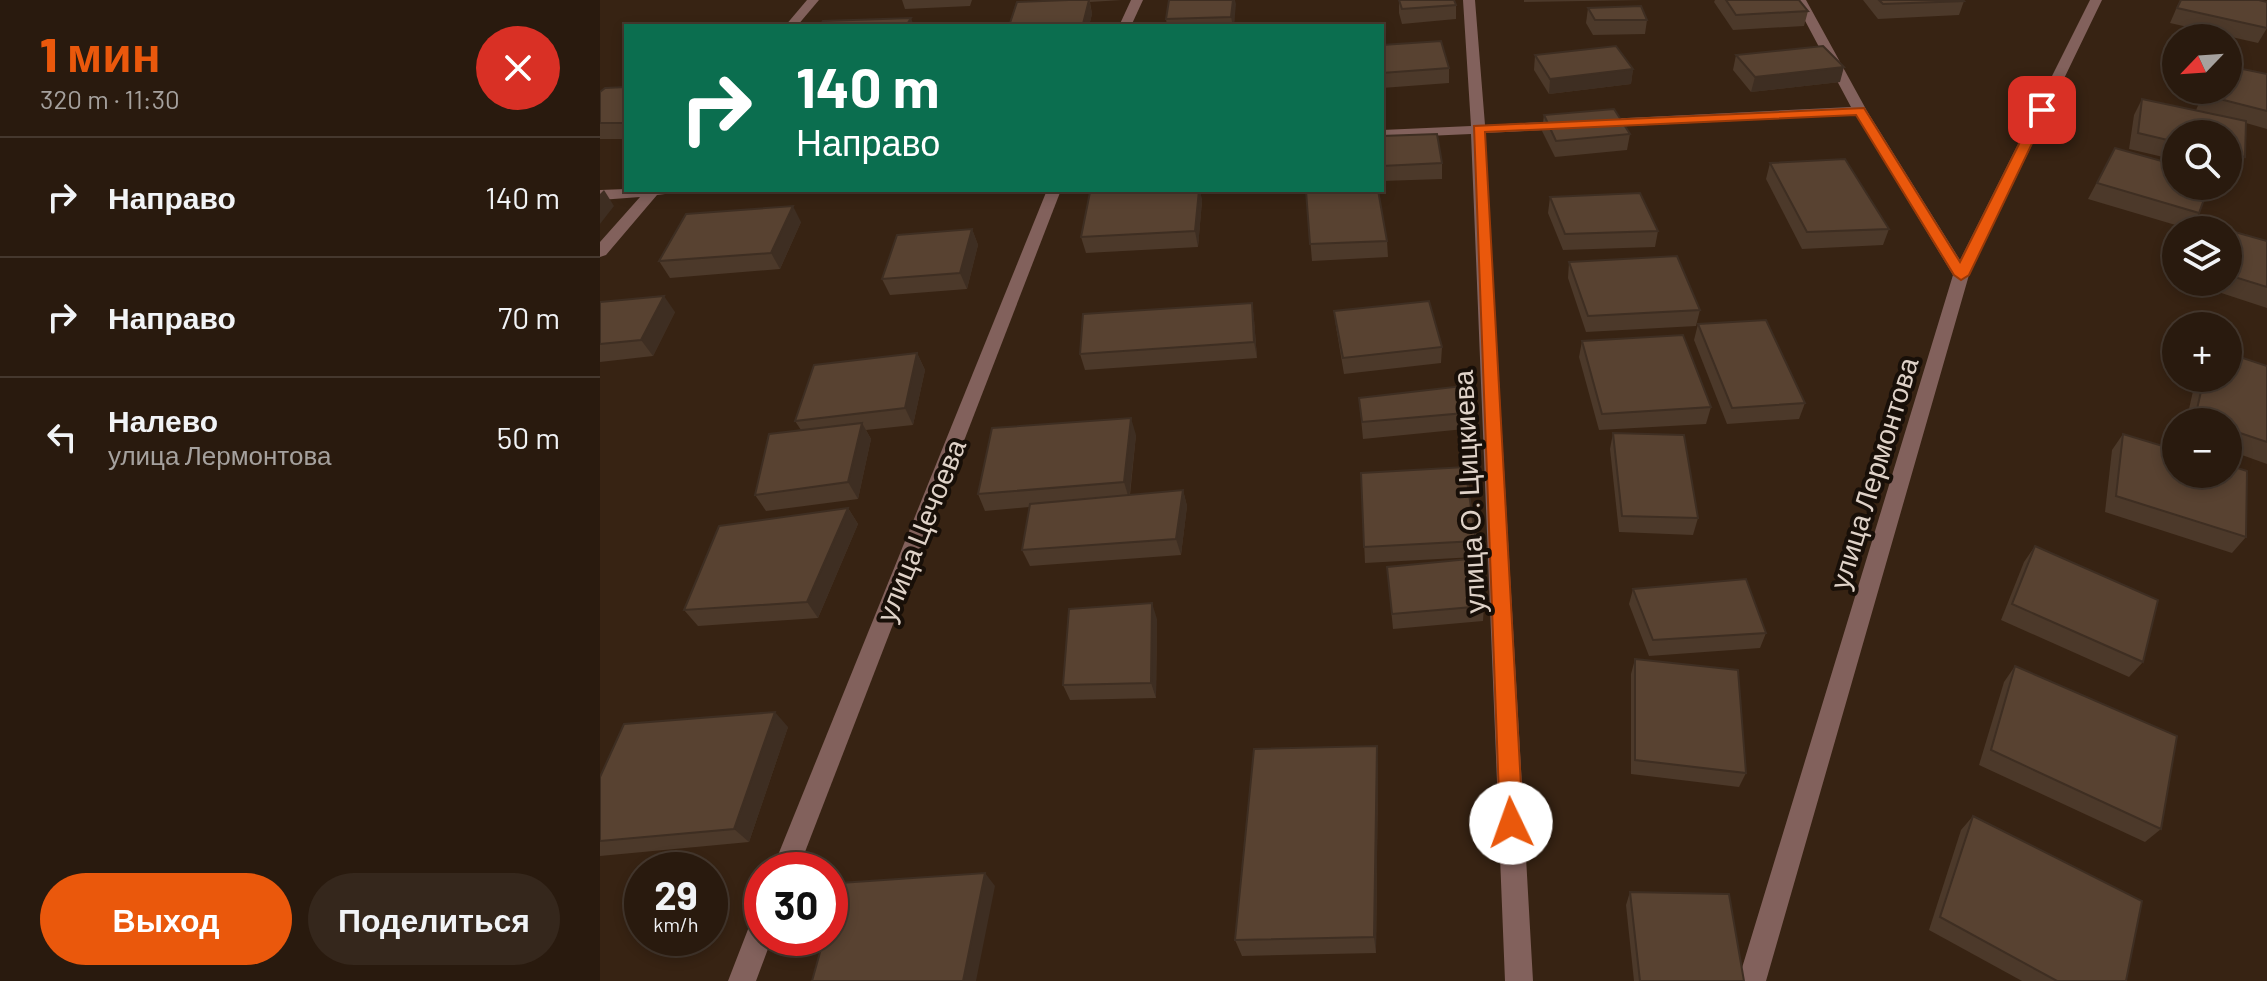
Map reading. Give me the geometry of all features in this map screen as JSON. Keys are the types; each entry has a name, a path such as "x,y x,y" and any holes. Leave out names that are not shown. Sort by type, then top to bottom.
{"street":[{"path":"793,24 813,0"},
{"path":"1126,24 1137,0"},
{"name":"улица О. Цицкиева","path":"1469,0 1478,128 1519,981"},
{"path":"1800,0 1860,111 1961,275"},
{"name":"улица Лермонтова","path":"1752,981 1961,275 2096,0"},
{"path":"1384,134 1860,111"},
{"path":"600,195 635,192"},
{"path":"600,252 656,192"},
{"name":"улица Цечоева","path":"792,852 1053,192"},
{"path":"742,981 752,956"}],"building":[{"path":"1089,0 1083,24 1010,24 1017,2"},
{"path":"1169,0 1233,0 1231,17 1166,19"},
{"path":"1399,0 1454,0 1456,5 1402,9"},
{"path":"1726,0 1799,0 1808,11 1736,15"},
{"path":"1879,0 1963,0 1964,1 1883,4"},
{"path":"2181,0 2267,2 2267,28 2177,8"},
{"path":"1641,6 1647,20 1595,20 1588,8"},
{"path":"911,18 907,24 821,24 823,21"},
{"path":"1441,41 1449,68 1384,73 1384,45"},
{"path":"1616,46 1633,69 1550,79 1535,55"},
{"path":"1823,46 1844,67 1755,77 1736,55"},
{"path":"2242,69 2267,74 2267,111 2239,104 2242,104"},
{"path":"624,87 624,123 600,123 600,92 605,88"},
{"path":"2142,99 2241,120 2162,120 2162,139 2138,133"},
{"path":"1614,109 1630,134 1556,141 1544,115"},
{"path":"2242,120 2246,121 2245,157 2242,156"},
{"path":"1437,134 1442,163 1384,166 1384,136"},
{"path":"2115,148 2162,161 2162,200 2204,200 2199,213 2097,183"},
{"path":"1845,159 1889,229 1807,232 1770,163"},
{"path":"1090,192 1199,192 1195,231 1081,237"},
{"path":"1306,192 1378,192 1387,241 1310,244"},
{"path":"1640,193 1658,231 1565,234 1550,197"},
{"path":"793,206 771,253 659,261 686,214"},
{"path":"972,229 960,273 882,279 897,235"},
{"path":"2242,234 2267,241 2267,287 2242,279"},
{"path":"1677,256 1700,310 1588,316 1569,262"},
{"path":"664,296 641,340 600,344 600,302"},
{"path":"1429,301 1442,347 1343,358 1334,311"},
{"path":"1252,303 1254,342 1080,354 1083,314"},
{"path":"1766,320 1805,403 1732,408 1698,324"},
{"path":"1683,335 1711,407 1602,414 1582,341"},
{"path":"917,353 905,408 795,421 814,365"},
{"path":"2242,358 2267,366 2267,442 2242,434 2242,408 2197,408 2201,392 2242,392"},
{"path":"1471,385 1476,412 1362,422 1359,398"},
{"path":"1131,418 1124,482 978,494 992,428"},
{"path":"862,423 848,482 755,495 769,434"},
{"path":"1613,433 1684,435 1698,518 1622,516"},
{"path":"2123,434 2162,446 2162,488 2242,488 2242,469 2247,471 2246,537 2116,496"},
{"path":"1465,467 1476,541 1364,547 1361,473"},
{"path":"1183,490 1176,539 1022,550 1030,504"},
{"path":"848,508 807,602 684,610 719,526"},
{"path":"2035,546 2158,600 2143,662 2012,604"},
{"path":"1479,558 1484,606 1392,614 1387,567"},
{"path":"1746,579 1766,633 1653,640 1633,589"},
{"path":"1152,603 1151,683 1063,685 1069,609"},
{"path":"1635,659 1738,670 1746,773 1635,760"},
{"path":"2015,666 2177,736 2161,829 1991,750"},
{"path":"775,712 734,829 600,841 600,777 624,724"},
{"path":"1377,746 1374,937 1235,940 1254,749"},
{"path":"1973,816 2142,901 2126,981 2057,981 1940,917"},
{"path":"985,873 963,981 812,981 819,956 848,956 848,882"},
{"path":"1630,892 1729,894 1744,981 1640,981"}],"route":[{"path":"1511,823 1478,128 1860,111 1961,275 2042,110"}]}
